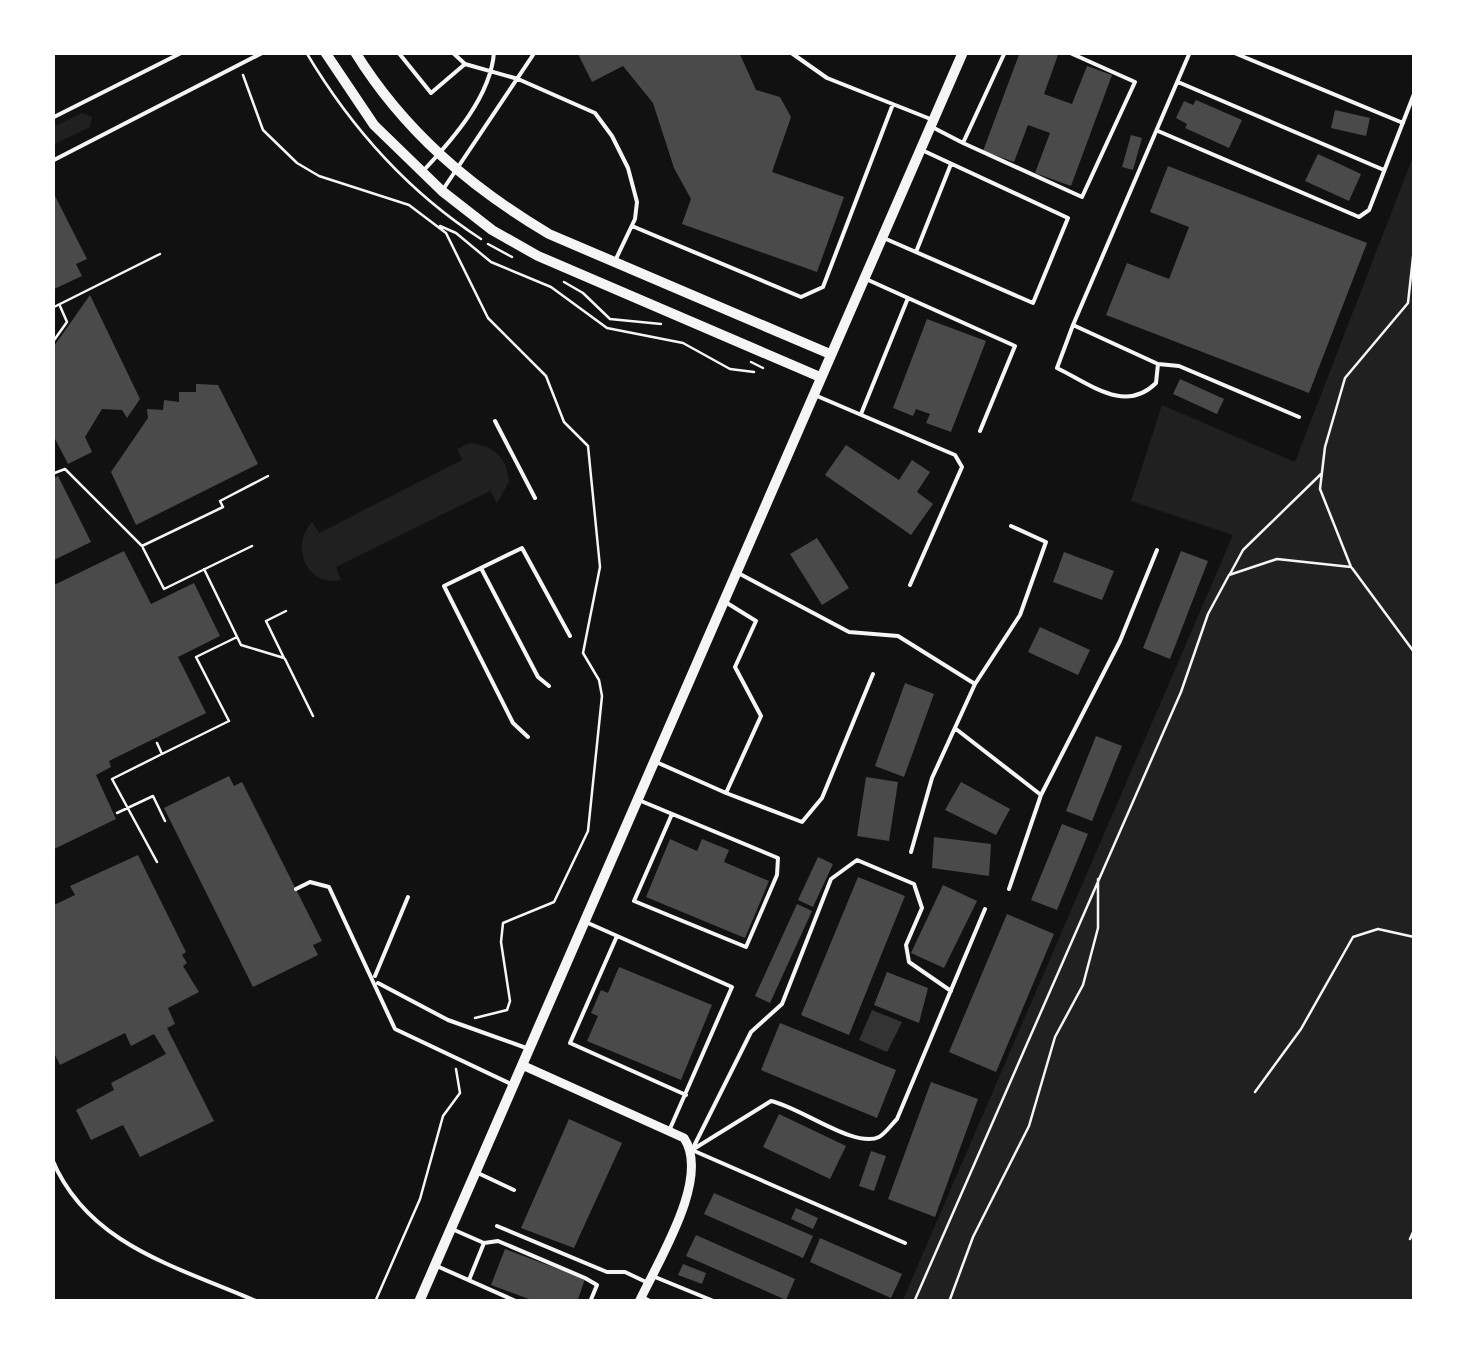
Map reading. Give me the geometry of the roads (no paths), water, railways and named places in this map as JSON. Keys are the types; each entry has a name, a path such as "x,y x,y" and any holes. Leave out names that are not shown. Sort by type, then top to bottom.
{"street":[{"path":"325,52 374,125 442,191 492,230 538,256 820,377"},
{"path":"355,52 393,109 457,171 549,234 830,354"},
{"path":"420,1301 960,54"},
{"path":"522,1065 684,1138 692,1150 692,1183 640,1299"}],"lane":[{"path":"52,118 184,52"},
{"path":"52,161 264,52"},
{"path":"398,52 431,93 464,64"},
{"path":"452,52 464,64 518,79 595,113 628,168 637,202 632,226 614,262"},
{"path":"422,172 484,93 493,70 494,52"},
{"path":"442,191 536,52"},
{"path":"790,52 827,78 893,104 963,143 1082,197 1135,82 1068,52"},
{"path":"963,143 1005,52"},
{"path":"1132,52 1140,52"},
{"path":"1158,364 1156,383 1143,396 1124,400 1057,368 1190,52"},
{"path":"1232,52 1403,123"},
{"path":"1178,82 1384,170"},
{"path":"1157,130 1359,217 1369,210 1414,94"},
{"path":"632,226 802,298 815,293 823,286 893,104"},
{"path":"882,237 1033,303 1068,218 920,150"},
{"path":"916,252 952,164"},
{"path":"864,278 1015,346 980,431"},
{"path":"861,414 908,298"},
{"path":"1073,325 1158,364 1179,366 1300,417"},
{"path":"813,394 955,455 962,467 910,585"},
{"path":"495,420 534,498"},
{"path":"911,852 932,778 975,684 1020,614 1046,542 1011,526"},
{"path":"528,738 513,723 444,586 522,548 570,636"},
{"path":"1009,888 1040,795 1120,641 1157,550"},
{"path":"482,568 538,677 550,686"},
{"path":"736,572 784,602 850,632 898,636 975,684"},
{"path":"723,601 756,621 735,667 761,716 726,792"},
{"path":"654,761 802,822 822,798 873,674"},
{"path":"956,729 1040,795"},
{"path":"637,800 672,814 778,858 777,875 746,947 634,901 672,814"},
{"path":"692,1150 751,1032 782,1004 831,880 857,860 914,884 922,908 906,945 908,962 951,991"},
{"path":"296,889 310,882 329,886 394,1029 513,1085"},
{"path":"375,981 408,897"},
{"path":"692,1150 771,1101 790,1105 859,1140 879,1137 896,1119 985,910"},
{"path":"584,922 732,987 669,1131"},
{"path":"616,936 570,1043 686,1094"},
{"path":"375,981 448,1020 528,1049"},
{"path":"692,1150 905,1243"},
{"path":"52,1160 70,1196 114,1239 258,1302"},
{"path":"475,1172 514,1190"},
{"path":"497,1226 608,1272 625,1272 716,1302"},
{"path":"451,1228 484,1243 498,1241 585,1278 597,1285 590,1302"},
{"path":"469,1280 484,1243"},
{"path":"435,1264 518,1302"},
{"path":"640,1299 652,1302"}]}
